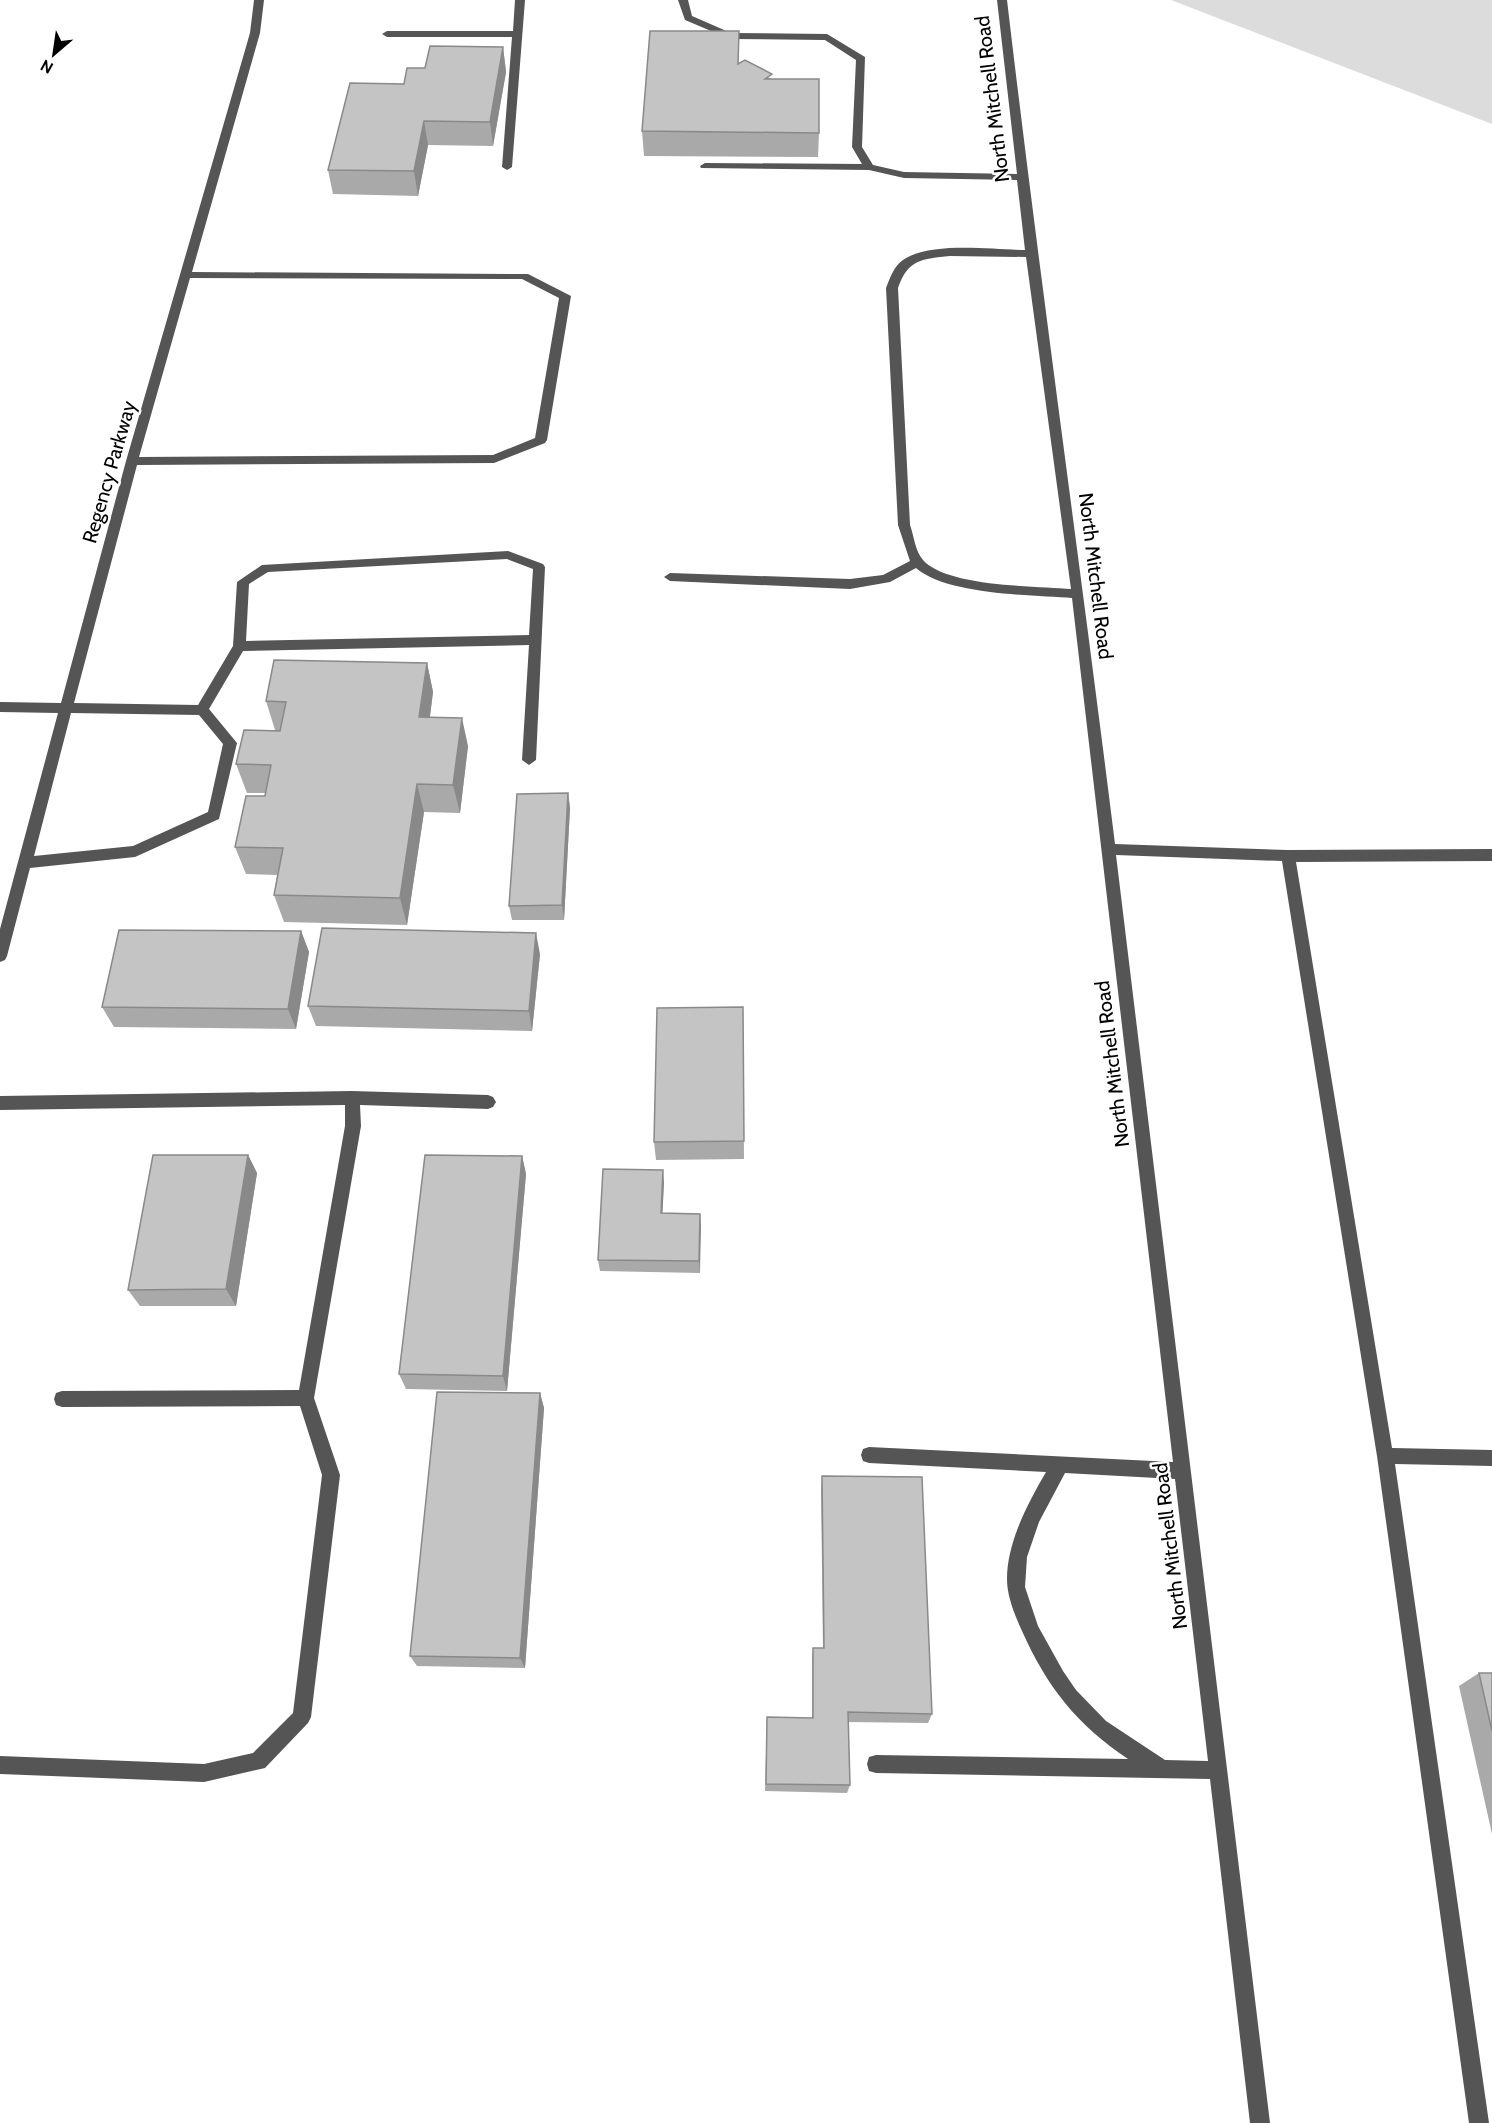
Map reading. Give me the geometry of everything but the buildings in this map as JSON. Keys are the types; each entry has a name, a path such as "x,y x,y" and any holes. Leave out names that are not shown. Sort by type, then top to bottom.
{"street":[{"name":"Regency Parkway","path":"0,956 132,461 255,33 259,0"},
{"path":"507,168 520,0"},
{"path":"683,0 688,18 730,36 827,37 861,59 857,147 869,167"},
{"name":"North Mitchell Road","path":"1002,0 1031,254 1078,594 1260,2123"},
{"path":"387,34 517,34"},
{"path":"705,166 869,167 904,175 1023,177"},
{"path":"1031,254 930,254 908,261 895,281 892,288 904,525 917,562 944,579 1078,594"},
{"path":"132,461 494,459 541,440 565,296 524,276 185,275"},
{"path":"202,710 238,646 243,582 266,568 508,555 539,567 529,760"},
{"path":"670,577 850,584 886,579 917,562"},
{"path":"238,646 535,640"},
{"path":"0,707 202,710 230,743 214,815 135,850 25,863"},
{"path":"1108,849 1288,856 1492,855"},
{"path":"1288,856 1385,1456 1479,2123"},
{"path":"0,1765 204,1773 258,1761 302,1717 331,1475 306,1398 352,1126 352,1098"},
{"path":"0,1103 352,1098 488,1102"},
{"path":"62,1399 306,1398"},
{"path":"869,1455 1183,1471"},
{"path":"1385,1456 1492,1458"},
{"path":"1060,1466 1037,1507 1016,1572 1022,1611 1049,1669 1081,1712 1114,1742 1161,1768"},
{"path":"876,1764 1218,1770"}],"shaded area":[{"path":"1171,0 1492,0 1492,124"}]}
